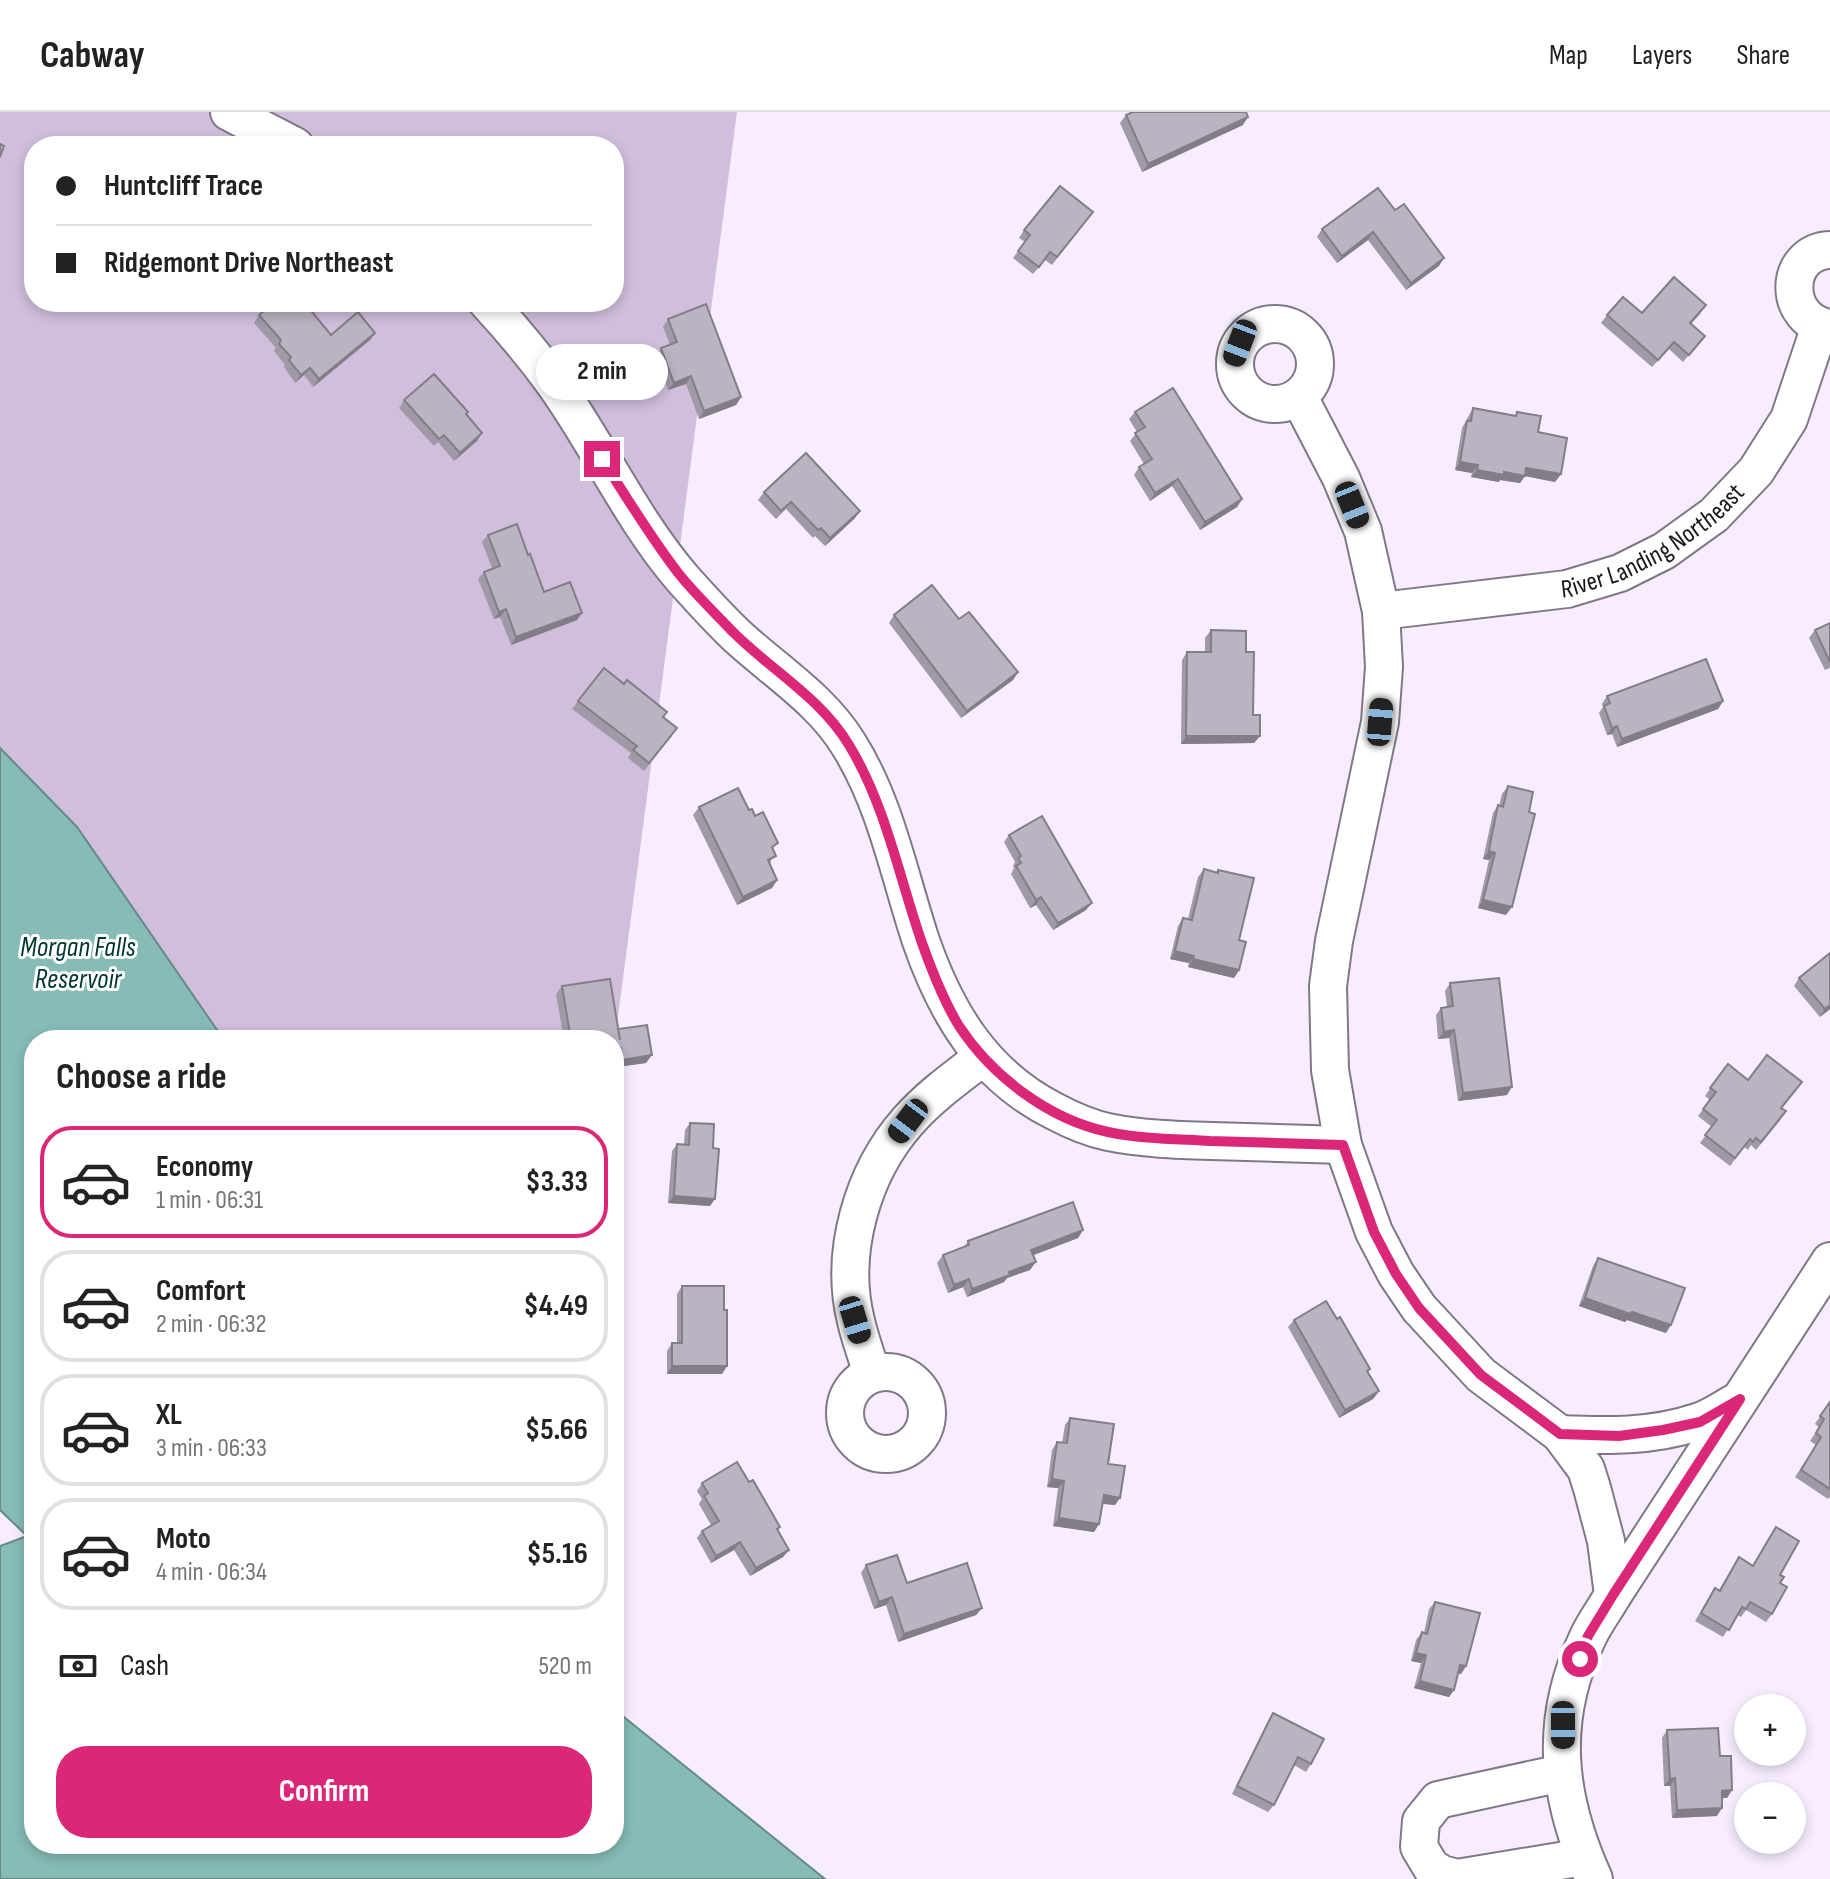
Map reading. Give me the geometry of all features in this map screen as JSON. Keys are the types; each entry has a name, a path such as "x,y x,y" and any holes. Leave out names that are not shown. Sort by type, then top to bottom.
{"street":[{"path":"229,112 276,136"},
{"name":"River Landing Northeast","path":"1381,611 1567,589 1620,573 1664,551 1714,515 1756,471 1789,419 1825,327 1809,320 1800,310 1795,298 1797,272 1808,258 1830,250"},
{"path":"496,312 555,384 649,534 681,577 736,635 813,700 848,743 876,797 921,942 941,992 959,1025 983,1057 1009,1082 1040,1104 1106,1132 1152,1139 1343,1145"},
{"path":"1299,397 1341,478 1363,531 1381,611 1384,667 1380,722 1334,941 1328,986 1330,1070 1343,1145 1374,1232 1396,1274 1419,1308 1481,1375 1560,1434 1586,1469 1606,1541 1613,1595"},
{"path":"872,1374 855,1320 851,1278 854,1234 865,1192 884,1153 908,1121 983,1057"},
{"path":"1562,1773 1438,1800 1421,1821 1419,1847 1431,1867 1457,1878 1589,1868 1570,1817 1562,1773 1563,1725 1571,1681 1588,1636 1830,1261"},
{"path":"1560,1434 1619,1436 1663,1430 1700,1422 1740,1399"}],"shaded area":[{"path":"0,112 737,112 616,1030 217,1030 77,827 0,748"}],"water":[{"name":"Morgan Falls Reservoir","path":"0,748 77,827 217,1030 24,1030 24,1533 0,1510"},
{"name":"Morgan Falls Reservoir","path":"24,1537 24,1854 624,1854 624,1717 825,1879 0,1879 0,1546"}],"building":[{"path":"1133,112 1246,112 1248,117 1148,164 1126,115"},
{"path":"1060,186 1093,212 1057,257 1050,252 1039,267 1018,251 1030,235 1024,230"},
{"path":"1378,188 1395,210 1404,204 1444,258 1411,283 1373,232 1342,256 1322,229"},
{"path":"1674,277 1706,305 1690,323 1705,336 1689,355 1674,342 1658,360 1607,315 1623,297 1642,313"},
{"path":"706,304 741,397 704,411 691,376 674,383 661,348 677,342 668,319"},
{"path":"263,312 312,312 331,335 358,312 375,333 319,379 310,368 301,375 279,344 281,340 259,315"},
{"path":"434,374 482,433 460,453 444,435 439,439 404,400"},
{"path":"1173,388 1242,499 1205,522 1178,479 1155,493 1139,467 1152,459 1135,433 1145,427 1135,412"},
{"path":"1473,408 1516,416 1517,412 1541,416 1538,432 1567,438 1561,474 1526,468 1525,476 1504,472 1504,475 1477,470 1478,465 1460,462 1467,421 1471,421"},
{"path":"806,453 860,511 830,538 791,502 781,511 764,492"},
{"path":"517,524 544,592 570,582 582,613 516,637 506,609 499,612 484,572 500,566 488,535"},
{"path":"932,585 959,619 969,612 1018,672 967,711 894,615"},
{"path":"1830,623 1830,662 1815,630"},
{"path":"1211,630 1246,631 1246,652 1254,652 1253,715 1260,715 1260,736 1186,736 1187,652 1211,652"},
{"path":"1706,659 1723,701 1622,739 1617,726 1612,728 1604,706 1610,703 1607,696"},
{"path":"604,668 624,684 627,680 667,712 663,717 677,728 649,763 633,750 637,746 578,701"},
{"path":"1508,786 1533,792 1529,812 1535,814 1512,907 1483,900 1495,853 1489,851 1498,805 1503,807"},
{"path":"738,788 755,816 763,812 778,843 772,847 776,856 768,860 777,880 743,897 699,807"},
{"path":"1042,816 1092,903 1058,923 1041,897 1036,900 1016,866 1021,863 1018,858 1021,856 1009,835"},
{"path":"1204,869 1254,878 1239,940 1246,942 1239,970 1193,959 1194,956 1175,951 1183,918 1192,920"},
{"path":"1830,953 1830,1005 1825,1009 1799,978"},
{"path":"1499,978 1512,1087 1463,1093 1454,1030 1444,1032 1441,1008 1453,1006 1450,983"},
{"path":"610,979 618,1029 647,1025 652,1055 624,1060 624,1030 569,1030 562,986"},
{"path":"1767,1055 1802,1082 1781,1108 1786,1111 1761,1142 1756,1138 1753,1142 1750,1139 1735,1158 1705,1135 1717,1120 1703,1109 1716,1092 1710,1088 1728,1064 1748,1080"},
{"path":"690,1123 714,1124 713,1148 719,1149 715,1199 674,1196 677,1144 689,1145"},
{"path":"1073,1202 1083,1230 1031,1250 1036,1262 1009,1272 1010,1275 972,1289 969,1279 954,1285 943,1255 969,1245 968,1241"},
{"path":"1598,1258 1685,1288 1671,1325 1585,1298"},
{"path":"682,1286 724,1286 727,1366 672,1366 672,1343 682,1343"},
{"path":"1326,1301 1337,1319 1340,1317 1379,1391 1345,1410 1294,1320"},
{"path":"1830,1402 1830,1489 1801,1470 1821,1437 1816,1433 1824,1419 1820,1416"},
{"path":"1070,1418 1114,1424 1108,1464 1125,1466 1120,1498 1104,1495 1099,1524 1059,1518 1064,1481 1052,1479 1057,1442 1067,1443"},
{"path":"737,1462 749,1482 753,1480 780,1527 777,1529 789,1550 756,1568 740,1542 716,1556 702,1531 719,1521 704,1496 708,1493 702,1483"},
{"path":"1776,1527 1799,1541 1780,1575 1784,1577 1780,1583 1787,1587 1772,1614 1750,1602 1746,1609 1742,1607 1729,1630 1701,1613 1715,1588 1720,1591 1739,1557 1753,1566"},
{"path":"897,1555 907,1583 967,1563 982,1608 904,1634 892,1597 879,1602 866,1565"},
{"path":"1435,1602 1480,1613 1466,1666 1460,1665 1454,1690 1420,1681 1426,1655 1416,1653 1422,1632 1427,1634"},
{"path":"1273,1713 1324,1739 1311,1764 1298,1757 1274,1805 1237,1786"},
{"path":"1718,1728 1720,1756 1731,1756 1732,1790 1722,1791 1722,1808 1677,1810 1675,1778 1670,1779 1667,1730"}],"route":[{"path":"602,459 649,534 681,577 736,635 813,700 848,743 876,797 921,942 941,992 959,1025 983,1057 1009,1082 1040,1104 1106,1132 1152,1139 1343,1145 1374,1232 1396,1274 1419,1308 1481,1375 1560,1434 1619,1436 1663,1430 1700,1422 1740,1399 1613,1595 1588,1636 1580,1659"}]}
